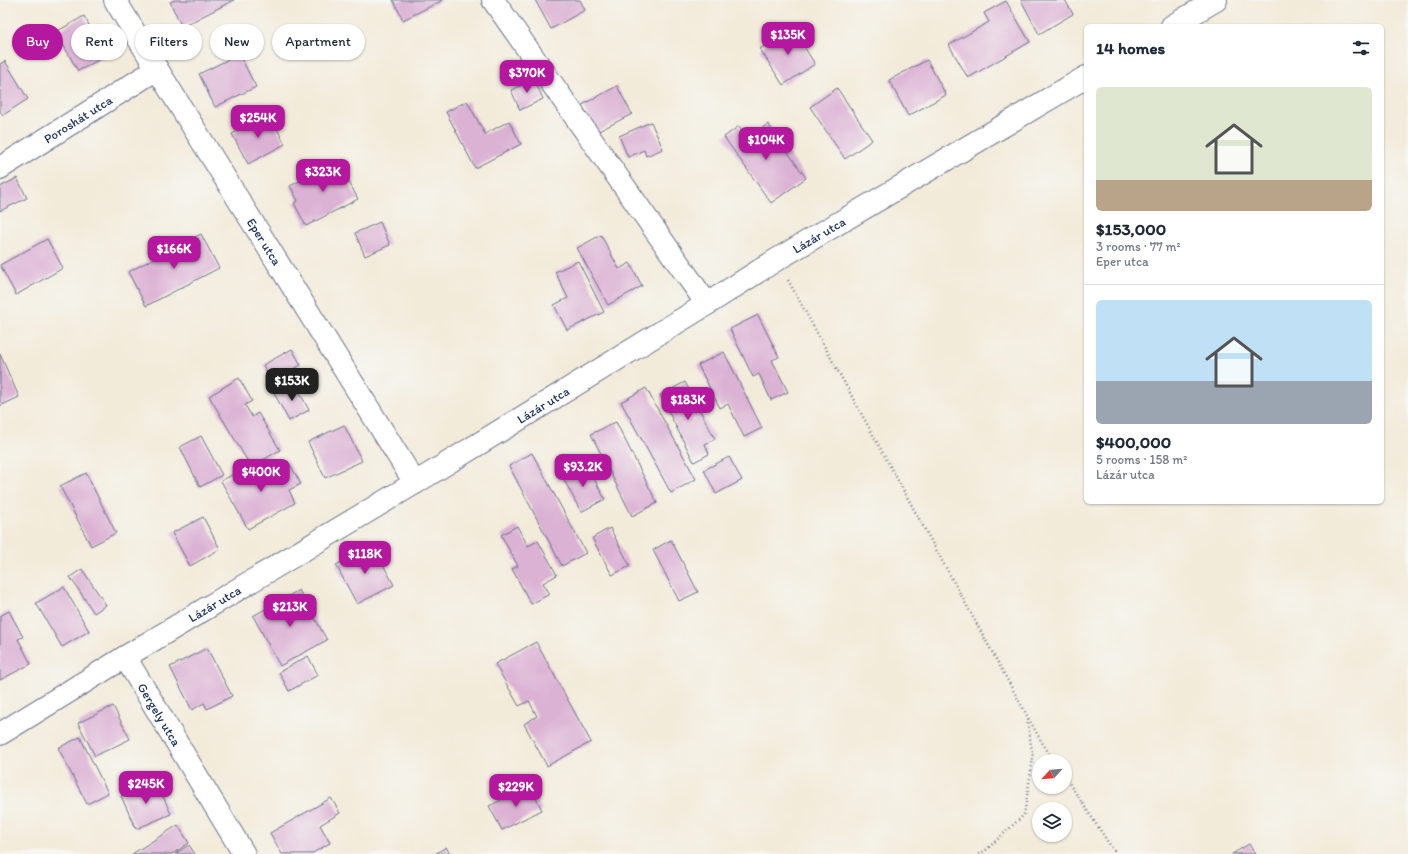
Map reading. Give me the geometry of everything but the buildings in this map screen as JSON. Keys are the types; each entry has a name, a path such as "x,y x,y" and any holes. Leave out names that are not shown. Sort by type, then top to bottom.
{"street":[{"name":"Eper utca","path":"115,0 156,69 415,483"},
{"path":"493,0 707,304"},
{"path":"1175,24 1216,0"},
{"name":"Poroshát utca","path":"0,168 156,69"},
{"name":"Lázár utca","path":"0,734 415,483 776,260 1084,78"},
{"name":"Gergely utca","path":"125,657 244,854"}],"path":[{"path":"776,260 1049,754"},
{"path":"979,854 986,850 1024,815 1033,758 1027,715"},
{"path":"1072,788 1116,854"}]}
